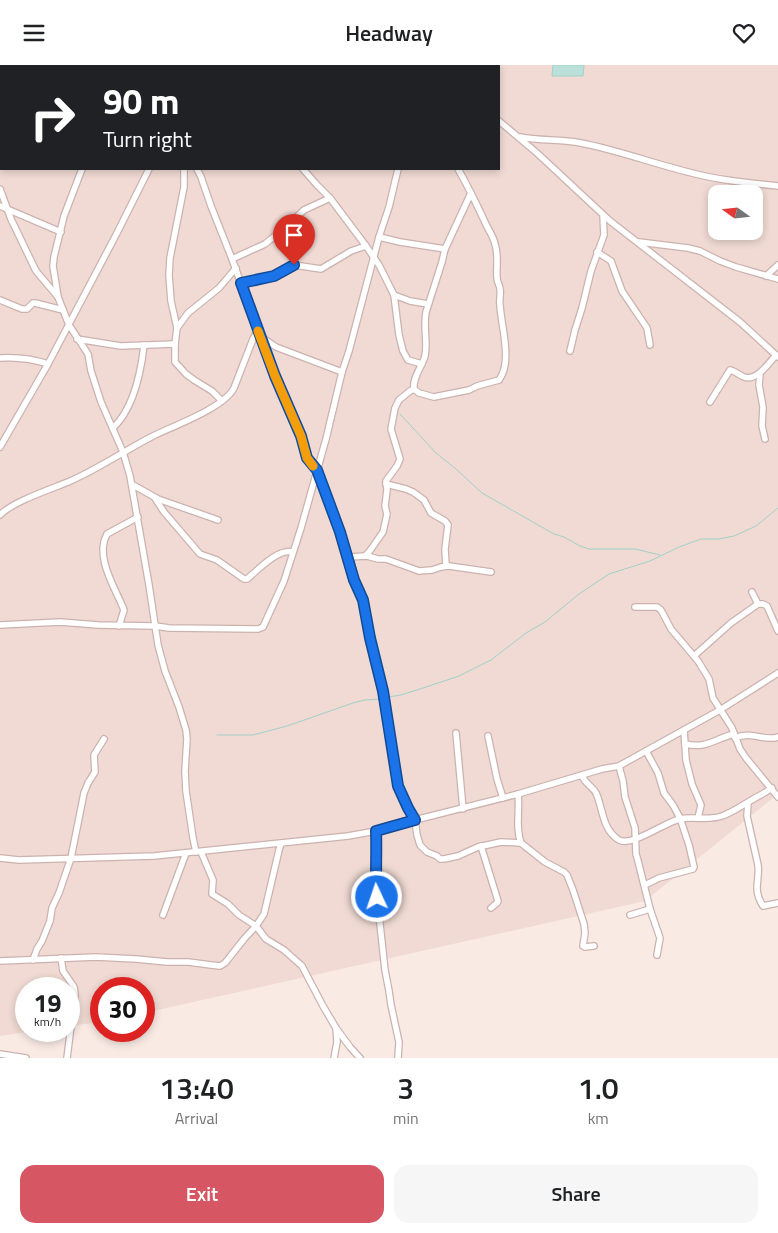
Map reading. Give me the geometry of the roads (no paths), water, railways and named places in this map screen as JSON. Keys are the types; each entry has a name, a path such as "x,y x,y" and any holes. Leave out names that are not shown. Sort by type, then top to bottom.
{"street":[{"path":"500,122 603,215 740,322 777,356 760,374 747,378 730,370 710,403"},
{"path":"518,137 565,140 705,176 778,186"},
{"path":"82,170 64,216 54,257 58,297 69,325 88,354 91,371 101,402 123,452 133,485 154,627 165,671 180,707 186,731 186,791 193,838 213,880 212,894 256,926 266,939 302,966 336,1028 360,1058"},
{"path":"0,447 69,325 148,170"},
{"path":"184,170 184,187 170,259 169,275 171,301 177,328 175,362 190,377 212,391 222,401"},
{"path":"197,170 236,268 275,376 301,436 307,458 317,470 348,557 354,580 363,600 383,691 398,786 415,820 417,835 422,848 441,859 458,856 481,846 501,842 520,843 545,863 567,875 584,924 583,946 594,946"},
{"path":"304,170 330,198 379,265 394,295 403,351 408,360 422,364"},
{"path":"0,625 60,622 195,629 261,628 266,622 284,581 294,552 398,170"},
{"path":"414,389 419,393 434,397 457,393 496,381 504,371 505,349 500,290 497,279 497,250 493,237 459,170"},
{"path":"0,189 7,209 36,271 58,297"},
{"path":"414,389 414,382 425,356 424,320 428,304 445,249 471,193"},
{"path":"232,259 264,244 304,210 330,198"},
{"path":"0,206 61,232"},
{"path":"570,351 591,271 604,235 603,215"},
{"path":"379,237 407,244 445,249"},
{"path":"637,241 695,249 736,267 778,279"},
{"path":"241,283 274,276 294,265 321,269 350,251 366,245"},
{"path":"597,252 610,261 622,291 646,328 650,345"},
{"path":"766,276 778,265"},
{"path":"177,328 188,313 219,288 236,268"},
{"path":"394,295 410,301 428,304"},
{"path":"0,301 22,309 27,309 35,303 63,310"},
{"path":"259,333 276,347 342,372"},
{"path":"0,515 6,510 86,474 152,436 206,411 222,401 232,393 250,346 259,333"},
{"path":"77,339 120,346 175,344"},
{"path":"113,429 119,423 128,407 142,363 144,345"},
{"path":"0,358 34,360 48,364"},
{"path":"760,374 759,385 763,407 762,426 765,439"},
{"path":"364,556 371,550 383,532 387,514 385,506 386,484 388,477 400,459 391,429 395,408 399,400 414,389"},
{"path":"386,484 413,492 424,500 431,513 446,521 448,525 444,549 446,566"},
{"path":"133,485 155,498 218,521"},
{"path":"155,498 164,512 200,554 217,560 244,579 247,579 266,563 287,551 294,552"},
{"path":"119,625 124,611 107,571 103,544 107,534 138,517"},
{"path":"348,557 364,556 386,559 419,571 446,566 491,572"},
{"path":"752,593 758,605"},
{"path":"694,656 731,623 758,605 763,604 767,606 778,631"},
{"path":"635,607 657,607 659,609 671,629 694,656 709,679 713,698 729,723 740,749 778,797"},
{"path":"0,858 19,860 154,856 242,846 282,844 376,831 518,794 602,769 619,767 720,710 778,673"},
{"path":"684,730 687,767 701,805 698,818"},
{"path":"456,733 462,809"},
{"path":"685,744 702,746 746,734 771,739 778,737"},
{"path":"488,736 503,798"},
{"path":"33,960 50,921 52,908 71,858 84,793 95,772 94,755 104,739"},
{"path":"645,885 659,878 694,869 689,845 680,819 664,793 658,773 646,751"},
{"path":"619,767 625,797 635,828 636,854 660,939 657,955"},
{"path":"582,775 584,780 594,790 610,832 621,841 647,834 680,819 720,817 772,788"},
{"path":"518,794 518,831 520,843"},
{"path":"748,803 747,816 758,865 756,887 759,900 763,905 778,903"},
{"path":"376,831 376,891 390,1005 399,1042 398,1058"},
{"path":"0,961 96,957 220,965 226,963 264,914 278,850 282,844"},
{"path":"481,846 498,901 491,908"},
{"path":"163,915 186,853"},
{"path":"630,915 650,909"},
{"path":"61,958 63,971 74,987 75,994 67,1058"},
{"path":"334,1058 336,1028"},
{"path":"0,1054 26,1058"}],"water":[{"path":"553,65 584,65 583,76 552,76"}],"waterway":[{"path":"400,414 436,453 482,493 554,534 589,549 635,549 660,555"},
{"path":"388,697 401,695 459,676 491,660 526,633 545,622 579,594 609,574 650,561 701,539 719,539 734,536 756,526 778,508"},
{"path":"217,735 253,735 287,726 353,703 380,699"}]}
